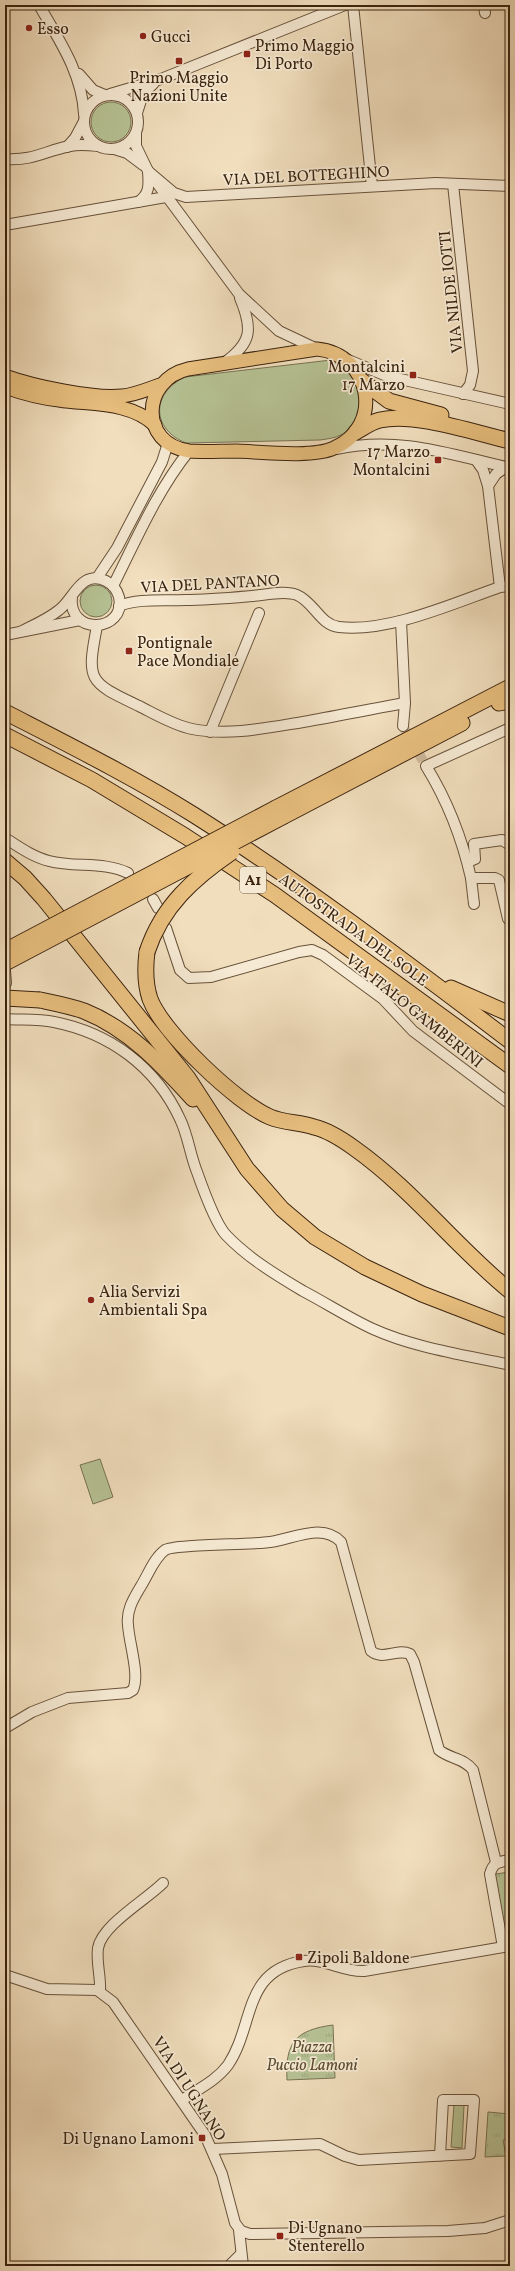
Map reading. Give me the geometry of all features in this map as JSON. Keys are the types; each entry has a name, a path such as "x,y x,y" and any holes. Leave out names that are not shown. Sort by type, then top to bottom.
{"highway":[{"path":"362,381 380,396 397,403 510,431"},
{"path":"356,432 379,420 399,418 425,421 510,441"},
{"path":"5,964 510,687"},
{"path":"5,951 280,812 506,701"},
{"name":"AUTOSTRADA DEL SOLE","path":"5,712 102,761 193,815 259,858 420,973 510,1041"},
{"name":"AUTOSTRADA DEL SOLE","path":"5,735 92,780 230,865 334,936 510,1066"},
{"path":"238,1097 192,1054 159,1017 146,985 147,952 160,921 170,905 190,883 280,812"},
{"path":"5,856 28,875 47,896 174,1053 191,1068 270,1117 316,1127 353,1147 378,1166 508,1289"},
{"path":"5,861 25,878 44,899 188,1078 247,1169 282,1208 315,1237 365,1267 422,1294 510,1328"},
{"path":"420,973 510,1014"},
{"path":"5,1005 40,1000 84,1011 116,1027 147,1050 224,1132"}],"main road":[{"path":"5,376 47,388 113,397 127,396 160,385 170,376 183,370 317,349 332,352 346,359 362,381 366,395 365,411 356,432 346,442 330,450 310,452 189,451 177,448 168,443 154,425 140,414 126,409 47,398 5,387"},
{"path":"154,425 152,412 153,401 160,385"}],"street":[{"path":"39,5 73,66 87,84 107,95 119,96 128,100 137,113"},
{"path":"67,147 84,119 92,102 107,95 161,79 345,5"},
{"path":"353,5 372,186"},
{"path":"73,66 82,93 84,119 89,138 98,146"},
{"path":"161,79 143,94 137,113 138,124 136,146 148,170 166,197 239,294 279,331 317,349"},
{"path":"113,149 128,143 136,133"},
{"path":"5,159 23,160 38,157 67,147 98,146 113,149 133,157 148,170 148,190 146,195 138,202"},
{"name":"VIA DEL BOTTEGHINO","path":"148,170 174,193 186,197 372,186 454,184 510,186"},
{"name":"VIA NILDE IOTTI","path":"454,184 473,371 470,385 463,394"},
{"path":"5,225 166,197"},
{"path":"224,363 241,349 248,335 248,320 239,294"},
{"path":"346,359 387,376 510,404"},
{"path":"97,578 117,548 162,462 168,443"},
{"path":"330,450 363,444 414,446 508,468"},
{"name":"VIA DEL PANTANO","path":"189,451 175,469 154,505 113,586 119,596 119,606 140,602 216,600 281,593 296,594 307,601 327,623 338,628 359,628 401,621 505,587 488,486 483,470 476,460"},
{"path":"488,486 495,476 508,468"},
{"path":"22,631 59,610 83,582 97,578 106,581 113,586"},
{"path":"72,596 72,606 80,620"},
{"path":"5,635 80,620 97,626 111,620 119,606"},
{"path":"210,732 259,613"},
{"path":"401,621 405,703 403,726"},
{"path":"97,626 92,671 96,682 102,688 174,723 190,729 210,732 255,730 405,703"},
{"path":"474,904 468,862 443,794 426,766 510,728"},
{"path":"5,838 27,852 49,861 115,867 128,873"},
{"path":"468,862 475,859 474,844 502,840 510,845"},
{"path":"471,878 495,878 499,880 508,919"},
{"path":"152,899 158,908"},
{"name":"VIA ITALO GAMBERINI","path":"166,928 180,970 189,978 211,977 299,952 312,950 323,955 383,998 413,1031 510,1104"},
{"path":"5,971 5,1005 92,1033 122,1049 149,1071 171,1102 181,1120 192,1160 208,1201 225,1234 251,1257 280,1278 374,1329 433,1348 510,1365"},
{"path":"5,1728 32,1712 68,1698 128,1693 133,1690 135,1675 129,1641 128,1612 157,1559 164,1550 182,1547 271,1542 318,1532 328,1533 336,1536 341,1542 371,1651 376,1655 384,1655 399,1651 410,1654 414,1662 439,1750 446,1756 468,1764 473,1770 496,1862"},
{"path":"182,2100 210,2082 225,2068 233,2055 259,1986 269,1976 284,1967 299,1962 313,1961 346,1970 364,1971 507,1947 490,1880 492,1866 496,1862 510,1860"},
{"path":"5,1975 47,1989 100,1991 98,1951 104,1936 121,1916 150,1896 162,1883"},
{"name":"VIA DI UGNANO","path":"100,1991 113,2002 182,2100 213,2149 222,2174 234,2222 239,2230 243,2266"},
{"path":"213,2149 310,2143 320,2144 345,2156 359,2160 440,2156 470,2154 474,2100 443,2100 440,2156"},
{"path":"239,2230 249,2234 448,2230 485,2228 510,2220"},
{"path":"229,2266 241,2254"}],"green space":[{"path":"111,102 125,108 131,122 125,136 111,142 97,136 91,122 97,108"},
{"path":"331,360 345,370 354,379 360,389 361,396 361,404 356,419 347,431 339,436 320,440 186,443 175,437 166,429 161,420 161,401 166,392 174,384 185,377"},
{"path":"96,585 107,590 112,601 107,612 96,617 85,612 80,601 85,590"},
{"path":"100,1459 113,1497 93,1504 80,1465"},
{"path":"510,1872 510,1940 504,1940 495,1874"},
{"name":"Piazza Puccio Lamoni","path":"333,2025 335,2078 287,2080 288,2056 295,2040 310,2030"},
{"path":"454,2104 464,2105 462,2148 451,2147"},
{"path":"488,2112 510,2114 510,2139 503,2140 506,2156 485,2157"}],"tunnel":[{"path":"403,726 426,766"},
{"path":"6,983 6,1011"}],"place":[{"name":"Esso","path":"29,28"},
{"name":"Gucci","path":"143,36"},
{"name":"Primo Maggio Di Porto","path":"247,54"},
{"name":"Primo Maggio Nazioni Unite","path":"179,61"},
{"name":"Montalcini 17 Marzo","path":"413,375"},
{"name":"17 Marzo Montalcini","path":"438,460"},
{"name":"Pontignale Pace Mondiale","path":"129,651"},
{"name":"Alia Servizi Ambientali Spa","path":"91,1300"},
{"name":"Zipoli Baldone","path":"299,1957"},
{"name":"Di Ugnano Lamoni","path":"202,2138"},
{"name":"Di Ugnano Stenterello","path":"280,2236"}]}
